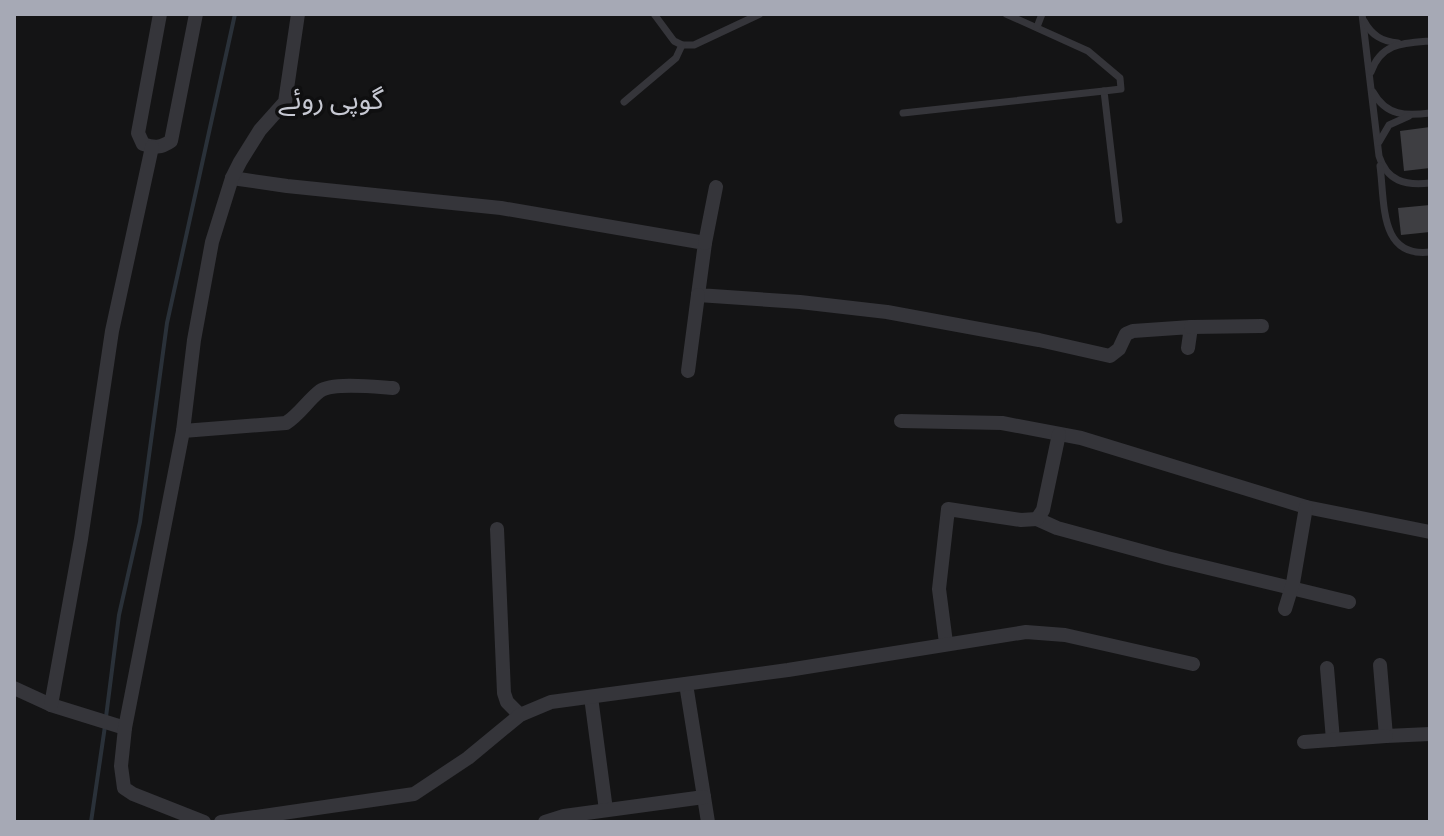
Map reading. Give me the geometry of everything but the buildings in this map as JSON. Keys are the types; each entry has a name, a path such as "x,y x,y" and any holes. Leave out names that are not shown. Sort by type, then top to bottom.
{"street":[{"path":"160,14 138,133 143,144 152,147 164,146 171,141 196,14"},
{"path":"204,822 124,788 115,725 183,431 205,272 232,178 256,134 285,102 298,14"},
{"path":"51,705 81,539 112,331 152,147"},
{"path":"232,178 501,208 705,243"},
{"path":"688,371 705,243 716,187"},
{"path":"698,295 887,312 1039,340 1103,356 1115,354 1126,334 1133,331 1262,326"},
{"path":"1188,348 1191,327"},
{"path":"183,431 282,424 291,420 318,393 329,387 393,388"},
{"path":"901,421 1002,423 1059,434 1306,507 1430,532"},
{"path":"1037,519 1043,510 1059,434"},
{"path":"1285,609 1292,588 1306,507"},
{"path":"946,643 939,589 948,509 1021,520 1037,519 1057,528 1349,602"},
{"path":"497,529 504,693 507,702 520,715"},
{"path":"221,822 325,815 414,794 468,758 520,715 551,702 1009,633 1046,632 1193,664"},
{"path":"1380,665 1386,736"},
{"path":"1327,668 1333,740"},
{"path":"686,684 708,822"},
{"path":"14,688 51,705 115,725"},
{"path":"591,697 606,810"},
{"path":"1304,742 1430,734"},
{"path":"545,822 564,816 704,797"}],"lane":[{"path":"654,14 674,41 682,45 694,45 760,14"},
{"path":"903,113 1121,89 1120,78 1088,51 1006,14"},
{"path":"1037,27 1042,14"},
{"path":"1362,14 1370,31 1379,38 1401,43 1430,41"},
{"path":"1362,14 1391,237 1403,250 1411,253 1430,252"},
{"path":"1401,43 1381,53 1374,62 1371,84 1374,94 1388,110 1409,116"},
{"path":"624,102 676,58 682,45"},
{"path":"1104,91 1119,220"},
{"path":"1430,113 1409,116 1389,125 1379,144 1379,156 1388,175 1408,184 1430,183"}],"waterway":[{"path":"106,717 119,615 140,522 167,323 235,14"},
{"path":"91,822 105,726"}],"district":[{"name":"گوپی روئے","path":"331,99"}]}
